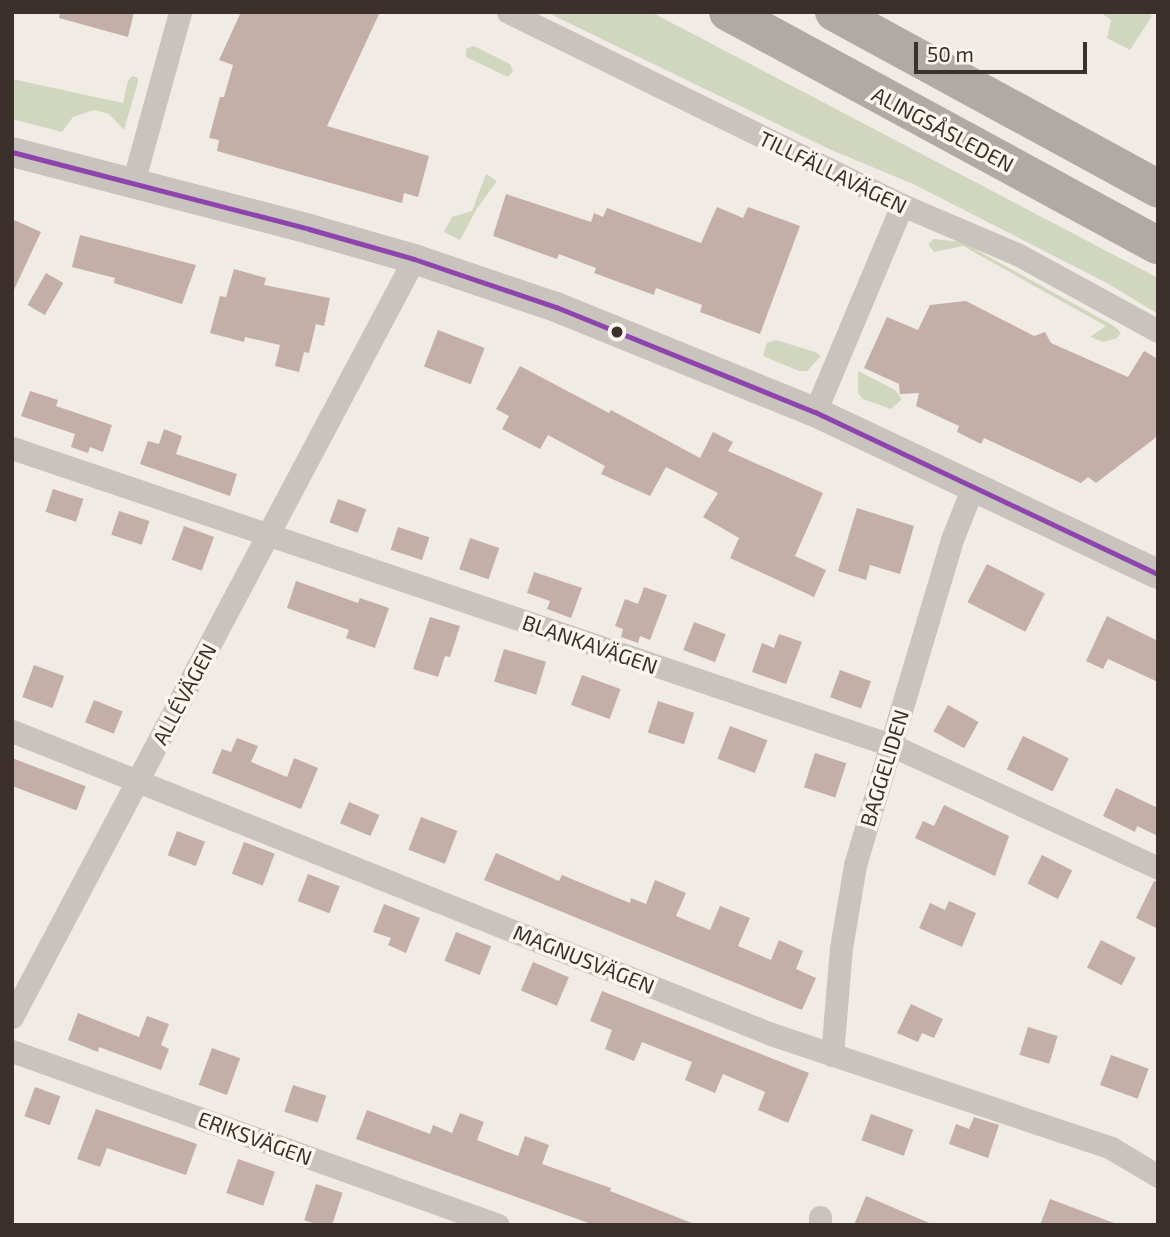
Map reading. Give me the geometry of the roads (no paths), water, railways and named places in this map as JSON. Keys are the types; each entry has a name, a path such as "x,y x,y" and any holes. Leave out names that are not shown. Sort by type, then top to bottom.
{"highway":[{"name":"ALINGSÅSLEDEN","path":"728,12 1158,244"},
{"path":"834,12 1158,189"}],"street":[{"path":"133,183 180,12"},
{"name":"TILLFÄLLAVÄGEN","path":"508,12 902,205 1019,255 1158,331"},
{"path":"12,152 414,259 556,307 815,412 972,489 1158,575"},
{"path":"815,412 902,205"},
{"name":"ALLÉVÄGEN","path":"12,1017 414,259"},
{"name":"BLANKAVÄGEN","path":"12,448 891,745 1158,868"},
{"name":"BAGGELIDEN","path":"832,1055 846,912 855,865 953,537 972,489"},
{"name":"MAGNUSVÄGEN","path":"12,731 832,1055 1111,1148 1158,1176"},
{"name":"ERIKSVÄGEN","path":"12,1051 498,1225"}]}
